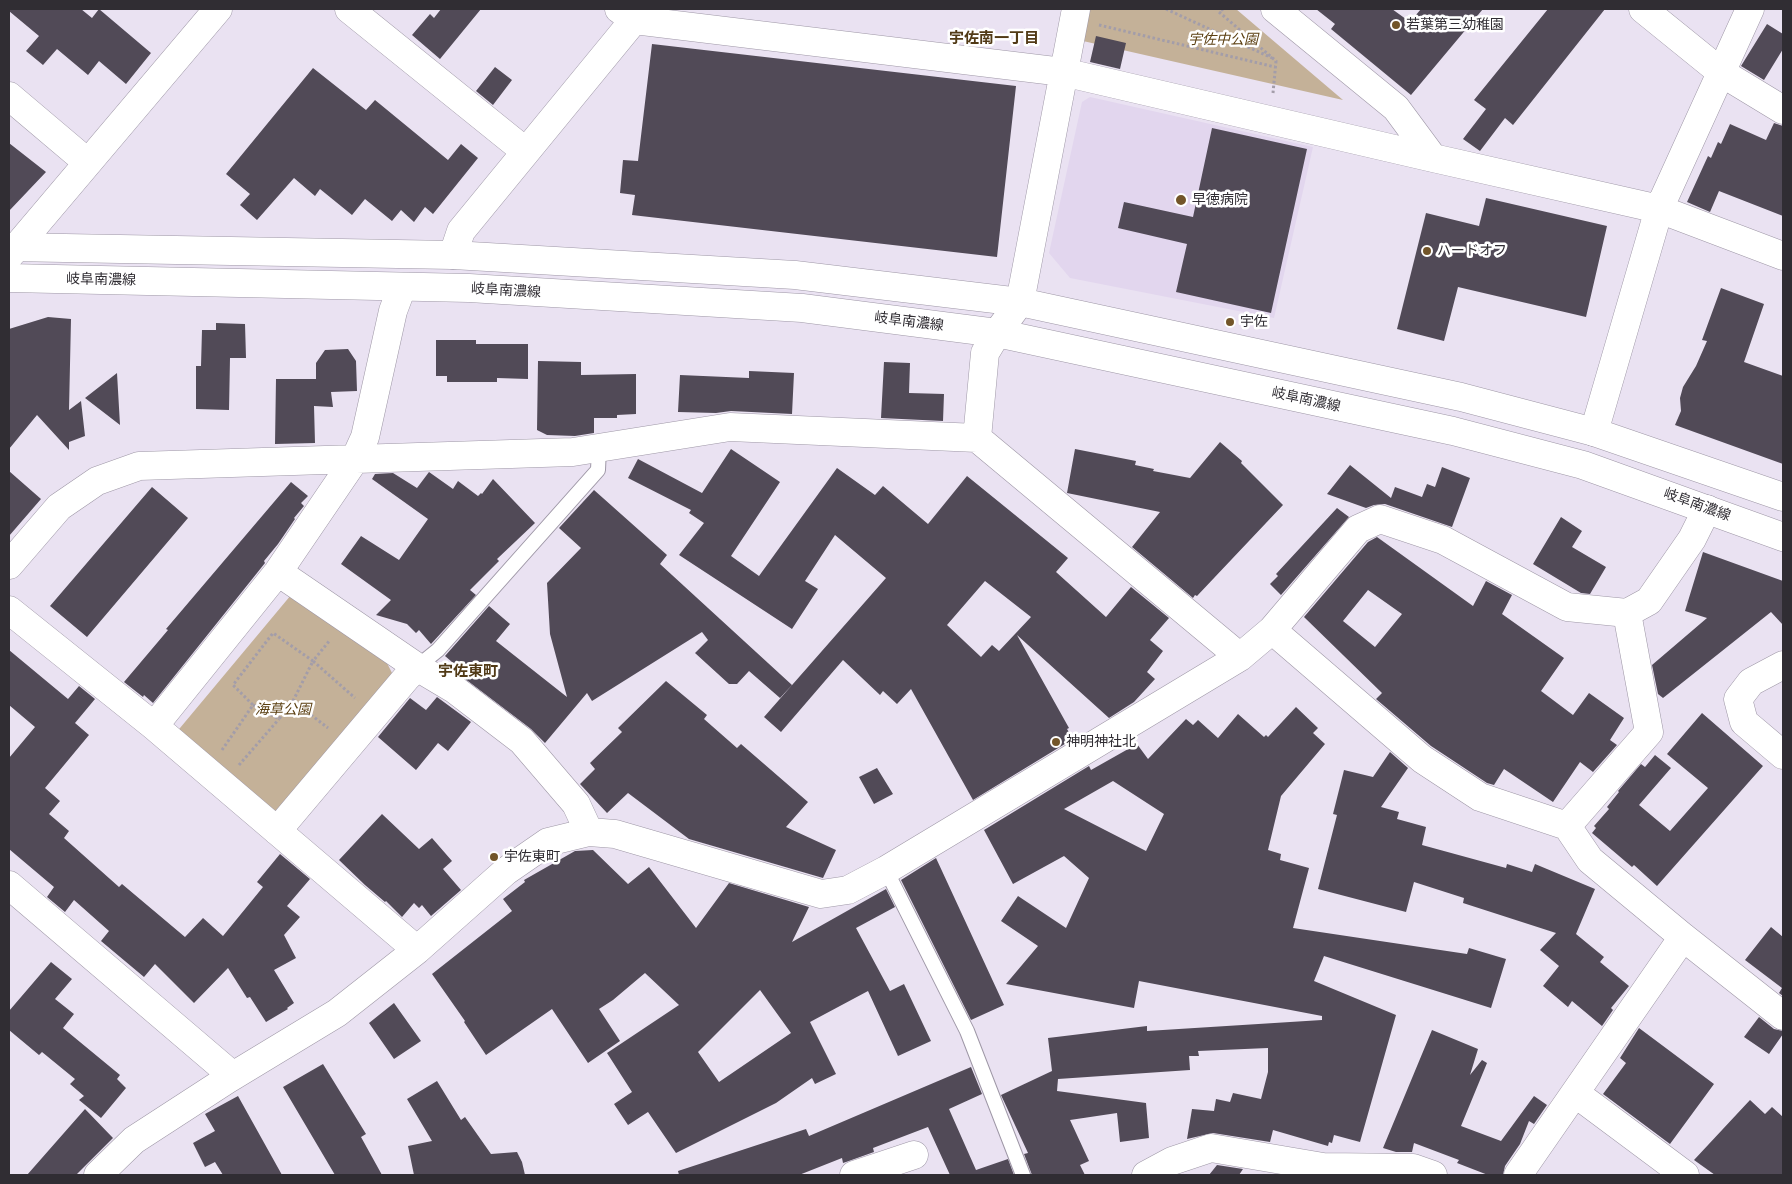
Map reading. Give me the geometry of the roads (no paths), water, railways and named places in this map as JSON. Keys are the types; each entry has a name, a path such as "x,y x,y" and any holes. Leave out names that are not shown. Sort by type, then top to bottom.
{"street":[{"path":"11,250 218,9"},
{"path":"349,9 525,151"},
{"path":"1275,9 1396,108 1433,158"},
{"path":"1643,9 1722,72 1783,110"},
{"path":"1594,432 1659,209 1750,9"},
{"path":"453,255 461,231 632,13 1063,72 1659,209 1783,256"},
{"path":"977,438 985,353 1020,302 1075,14"},
{"path":"9,96 87,162"},
{"path":"11,250 453,255 795,275 1020,302 1461,397 1594,432 1783,498"},
{"name":"岐阜南濃線","path":"9,278 469,288 802,308 997,333 1453,431 1583,465 1783,537"},
{"path":"154,726 278,572 355,459 365,438 393,312 402,287"},
{"path":"9,565 60,507 96,481 139,466 573,452 730,427 977,438 1240,658"},
{"path":"98,1175 134,1140 337,1013 417,950 506,871 548,842 589,832 615,834 821,894 848,890 886,870 1240,658 1272,630 1358,529 1380,518 1442,540 1566,607 1627,613 1649,600 1692,538 1708,509"},
{"path":"278,572 418,667 454,689 522,741 576,804 589,832"},
{"path":"9,610 154,726 417,950"},
{"path":"1567,826 1650,732 1627,613"},
{"path":"1272,630 1422,759 1480,797 1567,826 1590,860 1783,1016"},
{"path":"1783,665 1751,682 1738,699 1744,722 1783,755"},
{"path":"277,831 407,677 418,667"},
{"path":"9,885 234,1076"},
{"path":"1518,1175 1683,937"},
{"path":"1575,1093 1685,1175"},
{"path":"1146,1175 1172,1161 1211,1148 1323,1167 1413,1168 1433,1175"},
{"path":"858,1175 914,1155"}],"lane":[{"path":"418,667 438,650 598,470 599,448"},
{"path":"886,870 967,1031 1023,1175"}],"place":[{"name":"若葉第三幼稚園","path":"1396,25"},
{"name":"早徳病院","path":"1181,200"},
{"name":"ハードオフ","path":"1427,251"},
{"name":"宇佐","path":"1230,322"},
{"name":"神明神社北","path":"1056,742"},
{"name":"宇佐東町","path":"494,857"}],"district":[{"name":"宇佐南一丁目","path":"994,39"},
{"name":"宇佐東町","path":"468,672"}],"park label":[{"name":"宇佐中公園","path":"1223,40"},
{"name":"海草公園","path":"283,710"}]}
